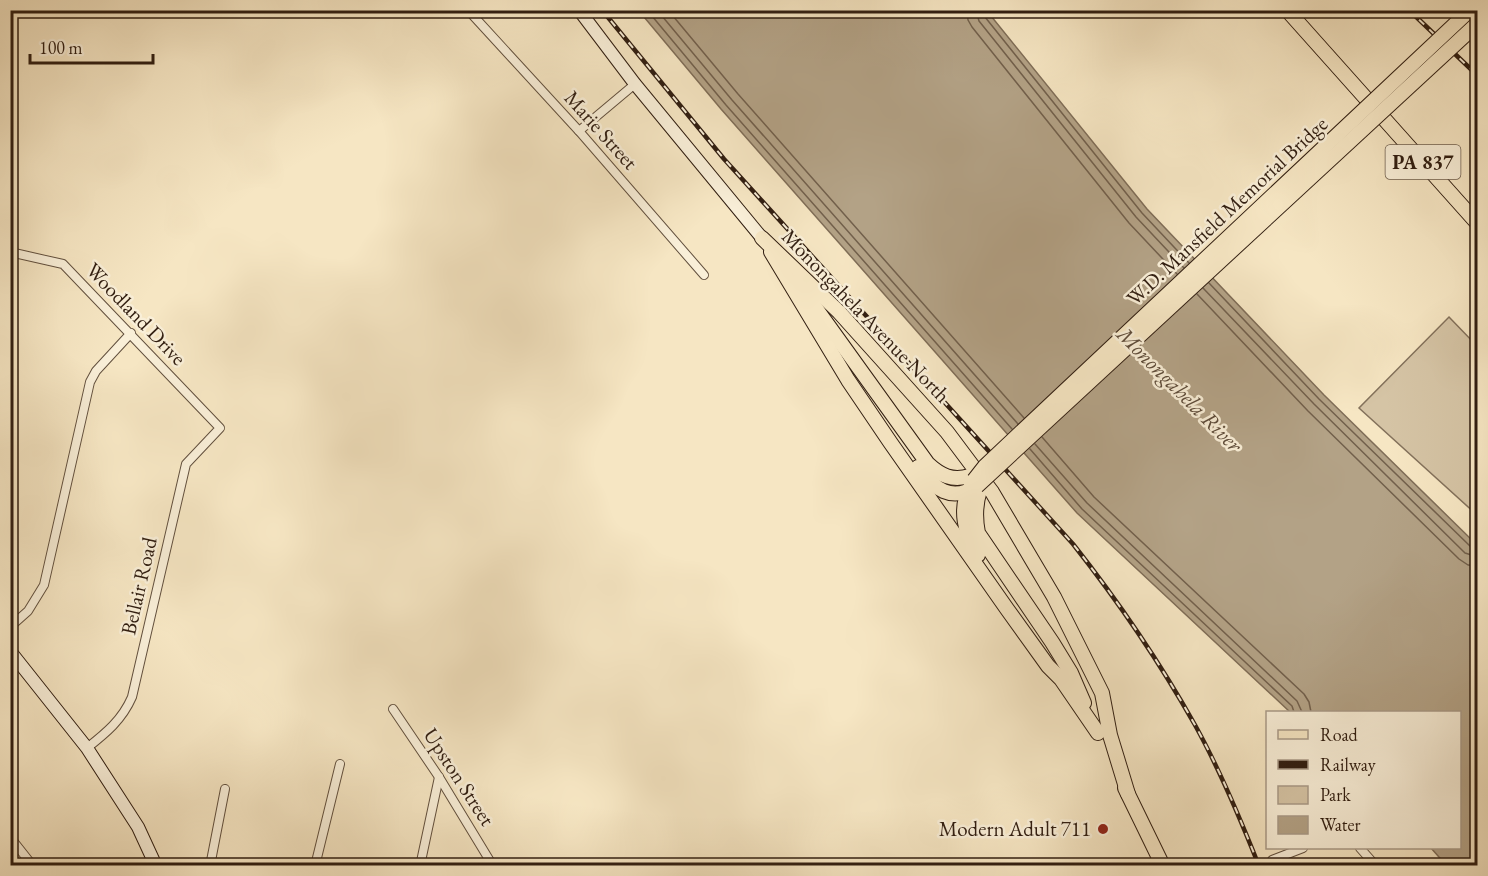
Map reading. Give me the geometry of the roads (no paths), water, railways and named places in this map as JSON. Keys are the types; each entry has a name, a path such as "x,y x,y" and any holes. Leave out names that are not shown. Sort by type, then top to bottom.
{"main road":[{"path":"579,10 635,84 809,297 928,464 948,478 960,479 973,485"},
{"name":"PA 837","path":"1287,10 1366,105 1478,224"},
{"path":"1366,105 1417,50 1459,10"},
{"name":"W.D. Mansfield Memorial Bridge","path":"989,470 1366,105 1470,10"},
{"name":"W.D. Mansfield Memorial Bridge","path":"989,470 1478,23"},
{"name":"Monongahela Avenue North","path":"762,238 848,380 1048,666 1061,679 1098,733"},
{"name":"Monongahela Avenue North","path":"762,238 847,320 947,432 992,492 1054,597 1102,693 1110,735 1128,794"},
{"path":"810,317 830,341 928,481 938,489 952,493 973,485 989,470"},
{"path":"973,485 964,509 965,529 971,545 1039,643 1061,679"},
{"path":"973,485 978,532 1071,673 1163,866"},
{"path":"10,651 87,748 138,827 156,866"}],"street":[{"name":"Marie Street","path":"468,10 579,131 704,275"},
{"path":"579,131 635,84"},
{"name":"Woodland Drive","path":"10,252 63,264 220,428"},
{"path":"10,627 28,611 44,585 90,382 96,371 131,333"},
{"name":"Bellair Road","path":"87,748 118,721 132,698 186,464 220,428"},
{"name":"Upston Street","path":"393,709 439,777 493,866"},
{"path":"315,866 340,764"},
{"path":"420,866 439,777"},
{"path":"210,866 225,789"},
{"path":"10,837 33,866"},
{"path":"1273,862 1301,849"},
{"path":"1361,849 1376,866"}],"water":[{"name":"Monongahela River","path":"639,11 987,11 1147,209 1324,395 1477,545 1477,865 1446,865 1432,849 1461,849 1461,711 1289,711 1077,513 721,109"}],"railway":[{"path":"602,10 724,159 1073,544 1090,566 1122,609 1195,725 1229,794 1259,866"},
{"path":"1409,10 1478,76"}],"place":[{"name":"Modern Adult 711","path":"1103,829"}]}
